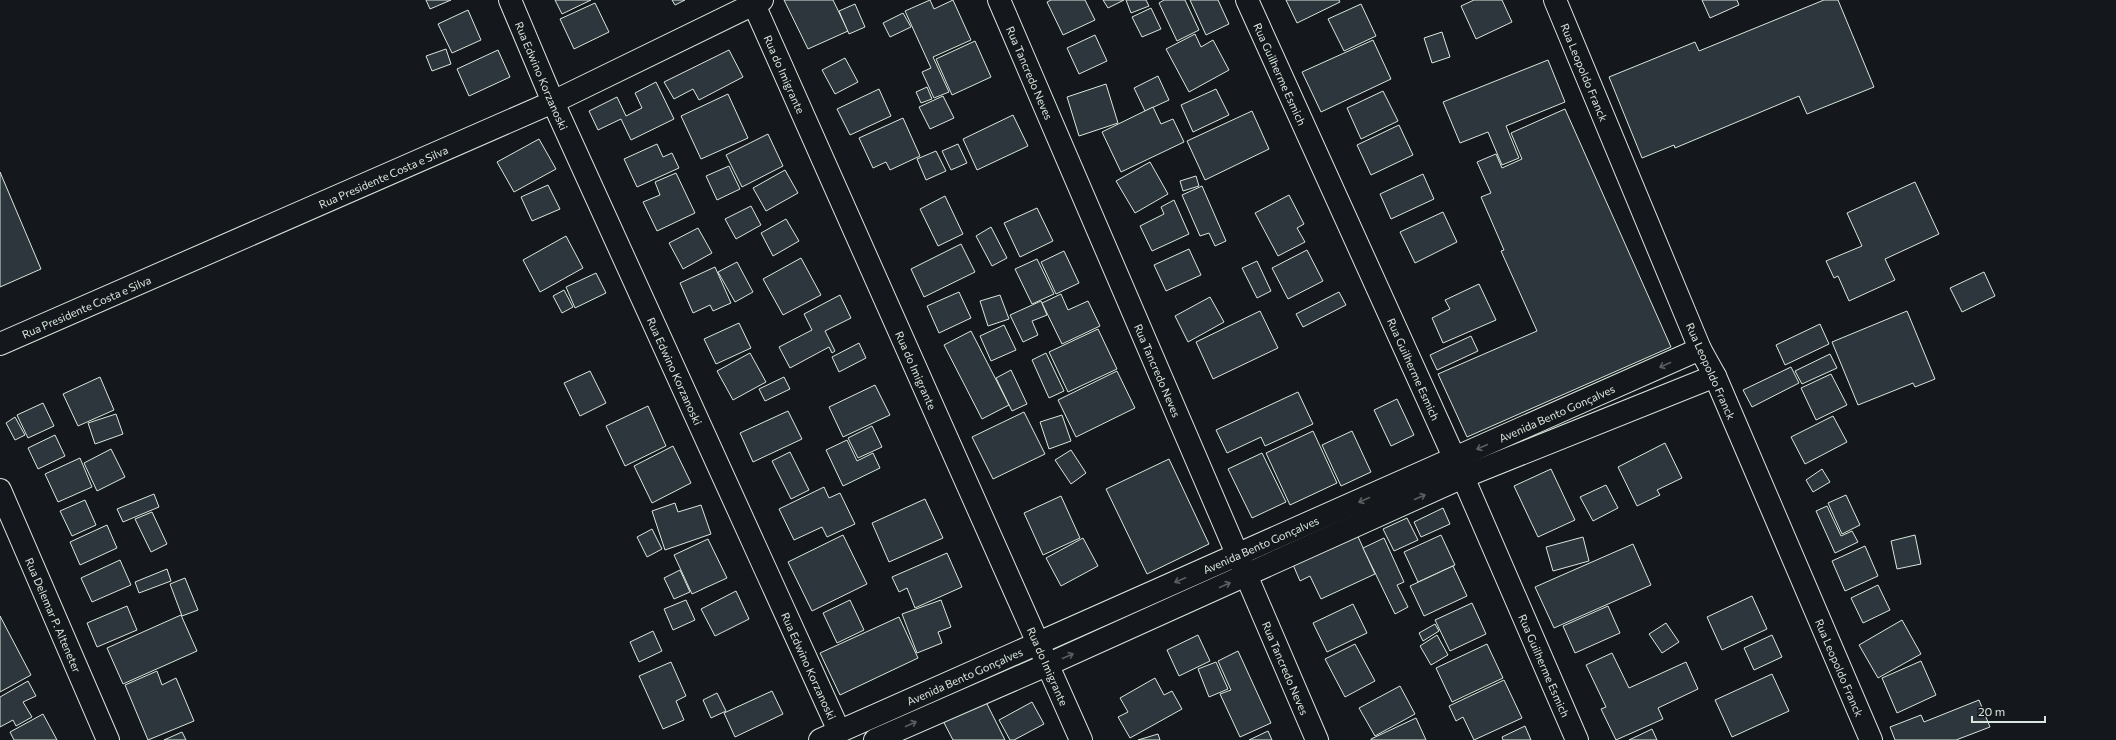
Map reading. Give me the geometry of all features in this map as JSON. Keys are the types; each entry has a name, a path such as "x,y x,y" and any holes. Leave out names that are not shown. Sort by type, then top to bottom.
{"street":[{"name":"Rua Edwino Korzanoski","path":"510,0 553,102 834,737"},
{"name":"Rua Tancredo Neves","path":"999,0 1238,556 1245,576 1317,740"},
{"name":"Rua Guilherme Esmich","path":"1246,0 1458,469 1577,740"},
{"name":"Rua Leopoldo Franck","path":"1555,0 1700,349 1715,376 1871,740"},
{"name":"Rua Presidente Costa e Silva","path":"0,344 553,102 756,1"},
{"name":"Rua do Imigrante","path":"756,1 1049,664 1081,740"},
{"name":"Avenida Bento Gonçalves","path":"875,740 1245,576 1700,349"},
{"name":"Avenida Bento Gonçalves","path":"834,737 1038,642 1238,556 1458,469 1715,376"},
{"name":"Rua Delemar P. Alteneter","path":"0,490 108,740"}],"building":[{"path":"426,0 451,0 430,9"},
{"path":"555,0 591,0 562,14"},
{"path":"672,0 685,0 675,5"},
{"path":"784,0 833,0 848,31 808,49"},
{"path":"930,0 934,9 953,0 971,40 933,57 949,92 934,98 922,72 931,68 905,11"},
{"path":"1051,0 1085,0 1095,20 1063,35 1047,2"},
{"path":"1103,0 1124,0 1108,8"},
{"path":"1126,0 1146,0 1149,6 1131,13"},
{"path":"1164,0 1185,0 1199,30 1177,41 1159,3"},
{"path":"1190,0 1218,0 1229,24 1206,35"},
{"path":"1286,0 1339,0 1340,2 1297,23"},
{"path":"1474,0 1502,0 1512,22 1476,39 1461,6"},
{"path":"1702,0 1737,0 1739,5 1710,18"},
{"path":"1824,0 1838,0 1874,87 1807,114 1799,96 1675,148 1674,145 1642,158 1609,77 1695,42 1699,51"},
{"path":"595,3 609,32 574,49 560,19"},
{"path":"855,4 865,27 849,34 839,11"},
{"path":"1361,4 1376,36 1344,51 1328,19"},
{"path":"1151,8 1161,29 1142,37 1132,17"},
{"path":"468,10 481,40 452,53 438,24"},
{"path":"903,13 911,27 890,37 883,23"},
{"path":"1442,32 1450,57 1432,63 1424,38"},
{"path":"1195,34 1201,47 1213,40 1229,70 1189,92 1166,49"},
{"path":"1095,35 1107,61 1079,74 1067,48"},
{"path":"1373,40 1391,79 1321,112 1302,72"},
{"path":"975,41 991,77 952,95 936,59"},
{"path":"446,49 451,64 432,71 426,56"},
{"path":"498,50 510,77 469,96 457,69"},
{"path":"729,50 743,77 699,100 693,89 674,99 664,82"},
{"path":"845,58 858,82 835,94 822,70"},
{"path":"1548,60 1565,102 1506,126 1519,158 1502,165 1488,132 1460,143 1443,102"},
{"path":"1158,76 1169,100 1145,111 1134,88"},
{"path":"656,82 674,119 631,140 621,119 598,130 589,111 617,97 626,116 642,108 635,93"},
{"path":"1106,84 1118,123 1079,136 1067,97"},
{"path":"927,87 932,99 921,103 916,92"},
{"path":"879,89 891,116 850,135 837,109"},
{"path":"1216,89 1229,115 1193,132 1181,105"},
{"path":"1383,91 1398,121 1361,139 1347,108"},
{"path":"728,94 748,138 701,159 681,116"},
{"path":"943,96 954,118 930,129 919,107"},
{"path":"1153,107 1161,124 1173,119 1184,142 1121,172 1102,132"},
{"path":"1565,109 1671,347 1467,437 1438,374 1537,331 1501,251 1504,250 1481,197 1491,193 1477,162 1496,154 1502,168 1522,159 1511,133"},
{"path":"1252,111 1269,149 1205,180 1187,141"},
{"path":"1013,115 1028,146 977,170 963,139"},
{"path":"903,118 920,156 890,170 886,162 873,168 859,138"},
{"path":"1399,125 1413,155 1371,175 1357,145"},
{"path":"768,134 783,166 742,187 726,155"},
{"path":"539,139 556,169 514,192 497,162"},
{"path":"657,144 663,157 672,153 679,168 637,187 624,159"},
{"path":"958,144 967,163 951,170 942,151"},
{"path":"936,151 946,171 926,180 917,159"},
{"path":"1150,162 1168,194 1135,213 1116,181"},
{"path":"729,166 740,189 717,200 706,176"},
{"path":"785,170 798,193 766,211 753,188"},
{"path":"0,172 41,269 0,287"},
{"path":"676,173 695,213 657,231 643,202 660,195 655,182"},
{"path":"1423,174 1434,199 1391,219 1380,194"},
{"path":"1196,176 1199,186 1183,191 1180,181"},
{"path":"1915,182 1939,234 1885,259 1895,280 1849,301 1838,276 1834,278 1826,261 1862,246 1847,213"},
{"path":"548,185 560,209 532,221 521,197"},
{"path":"1202,186 1226,241 1215,246 1209,233 1200,236 1182,195"},
{"path":"1289,195 1304,224 1297,228 1305,242 1278,256 1255,213"},
{"path":"945,196 963,234 938,246 920,209"},
{"path":"1174,200 1189,234 1152,251 1140,226 1164,214 1161,207"},
{"path":"751,206 761,225 736,239 725,219"},
{"path":"1037,208 1053,241 1020,257 1004,223"},
{"path":"1443,212 1457,242 1415,263 1400,232"},
{"path":"786,219 799,241 773,256 761,233"},
{"path":"991,227 1007,258 992,266 976,236"},
{"path":"698,228 712,253 683,269 669,243"},
{"path":"566,236 583,268 540,292 523,260"},
{"path":"961,244 975,272 924,297 911,269"},
{"path":"1189,249 1201,275 1166,291 1154,265"},
{"path":"1307,250 1323,281 1288,299 1272,268"},
{"path":"1064,251 1079,283 1056,294 1041,262"},
{"path":"801,258 821,295 783,315 763,279"},
{"path":"1037,259 1054,294 1032,304 1015,269"},
{"path":"1257,261 1271,291 1257,298 1242,268"},
{"path":"737,262 753,292 735,302 718,272"},
{"path":"715,267 731,303 713,311 710,305 693,313 680,283"},
{"path":"1984,272 1995,296 1962,312 1950,288"},
{"path":"596,273 606,293 575,308 566,287"},
{"path":"1479,284 1496,320 1443,343 1432,318 1450,309 1445,300"},
{"path":"564,290 573,307 562,313 553,296"},
{"path":"959,292 971,318 939,333 927,306"},
{"path":"1339,292 1346,305 1303,327 1296,314"},
{"path":"1061,294 1068,310 1088,301 1100,326 1062,344 1042,303"},
{"path":"840,295 851,318 825,331 835,351 832,353 829,347 790,368 779,347 812,330 804,314"},
{"path":"1000,295 1009,319 988,326 980,301"},
{"path":"1210,297 1224,322 1188,342 1175,316"},
{"path":"1041,301 1047,315 1032,321 1038,335 1023,342 1010,315"},
{"path":"1260,311 1278,348 1213,379 1196,342"},
{"path":"1907,311 1935,379 1915,387 1913,383 1858,405 1832,342"},
{"path":"739,323 751,348 716,364 704,339"},
{"path":"1820,324 1829,344 1785,365 1776,345"},
{"path":"1004,325 1016,350 991,361 980,336"},
{"path":"1098,329 1117,369 1068,392 1049,352"},
{"path":"971,331 1009,405 982,419 944,345"},
{"path":"1471,336 1478,351 1437,370 1430,355"},
{"path":"859,343 866,358 839,372 832,357"},
{"path":"750,353 766,382 733,400 717,371"},
{"path":"1046,353 1064,391 1049,398 1032,360"},
{"path":"1830,354 1837,368 1802,384 1795,371"},
{"path":"1791,367 1799,383 1752,407 1743,390"},
{"path":"1011,370 1027,404 1012,411 996,378"},
{"path":"590,371 606,403 580,416 564,383"},
{"path":"1117,371 1135,408 1076,437 1058,400"},
{"path":"1831,374 1847,405 1816,420 1801,388"},
{"path":"100,377 114,410 78,426 63,394"},
{"path":"784,377 790,389 765,401 759,389"},
{"path":"875,385 890,415 843,437 829,407"},
{"path":"1298,392 1313,424 1265,446 1261,437 1227,453 1216,430"},
{"path":"1397,399 1414,435 1391,446 1374,410"},
{"path":"43,403 54,426 28,438 17,415"},
{"path":"648,406 666,446 625,466 606,426"},
{"path":"788,411 802,439 753,462 740,433"},
{"path":"1024,412 1045,454 993,479 972,437"},
{"path":"116,414 123,434 95,444 88,423"},
{"path":"1062,415 1071,441 1049,449 1040,422"},
{"path":"1833,416 1847,442 1805,464 1791,437"},
{"path":"15,417 25,435 15,440 6,423"},
{"path":"872,426 882,447 858,458 848,438"},
{"path":"1313,431 1337,483 1290,505 1266,453"},
{"path":"1352,431 1371,472 1341,486 1322,445"},
{"path":"55,435 65,456 38,469 28,448"},
{"path":"847,440 857,461 873,453 880,468 843,486 826,450"},
{"path":"1665,443 1682,478 1657,490 1660,495 1637,506 1618,467"},
{"path":"673,446 691,483 652,503 634,466"},
{"path":"111,449 125,477 97,491 84,463"},
{"path":"1071,450 1086,473 1071,484 1055,460"},
{"path":"790,452 809,490 791,499 772,461"},
{"path":"1262,453 1286,502 1252,518 1228,469"},
{"path":"80,458 92,487 58,502 45,474"},
{"path":"1169,459 1209,544 1147,574 1106,489"},
{"path":"1551,469 1575,520 1538,537 1514,486"},
{"path":"1822,469 1830,482 1813,492 1806,480"},
{"path":"1606,485 1618,508 1593,521 1580,497"},
{"path":"824,487 829,498 840,493 855,524 827,537 822,527 794,540 779,509"},
{"path":"154,494 159,507 123,522 117,509"},
{"path":"1846,495 1860,525 1842,534 1828,503"},
{"path":"1061,496 1080,538 1043,555 1024,513"},
{"path":"925,499 943,538 889,562 872,523"},
{"path":"85,500 96,525 72,536 60,511"},
{"path":"675,503 678,512 701,505 711,534 665,550 652,511"},
{"path":"1827,506 1841,536 1852,531 1858,542 1835,553 1816,511"},
{"path":"1443,508 1450,524 1421,537 1414,522"},
{"path":"152,512 167,544 151,552 135,519"},
{"path":"1407,518 1418,540 1394,551 1383,529"},
{"path":"107,525 117,548 80,565 70,542"},
{"path":"652,529 662,549 647,557 637,537"},
{"path":"1355,530 1375,574 1321,599 1310,576 1300,581 1291,560"},
{"path":"843,535 867,584 812,611 788,562"},
{"path":"1441,535 1455,565 1418,582 1404,552"},
{"path":"1915,535 1921,564 1897,569 1891,541"},
{"path":"1583,537 1589,561 1553,571 1546,547"},
{"path":"1083,538 1098,566 1061,586 1046,558"},
{"path":"1384,538 1404,582 1397,585 1408,607 1395,614 1363,548"},
{"path":"708,539 727,578 692,594 674,555"},
{"path":"1633,544 1651,585 1554,628 1535,587"},
{"path":"1865,546 1878,576 1845,591 1832,561"},
{"path":"947,553 962,587 915,608 907,588 899,592 892,577"},
{"path":"120,560 131,585 92,602 81,578"},
{"path":"1453,566 1467,596 1424,616 1410,586"},
{"path":"167,569 171,581 139,593 135,582"},
{"path":"680,570 690,592 674,599 664,578"},
{"path":"185,578 198,610 182,616 170,584"},
{"path":"1878,585 1890,610 1863,623 1851,598"},
{"path":"736,591 749,619 715,636 701,609"},
{"path":"1752,596 1767,629 1722,650 1707,617"},
{"path":"686,600 695,620 673,630 664,609"},
{"path":"850,600 864,630 837,643 823,613"},
{"path":"941,600 951,627 938,632 942,643 917,653 902,614"},
{"path":"1472,603 1486,634 1450,651 1435,620"},
{"path":"1353,604 1367,633 1327,652 1313,623"},
{"path":"127,606 137,630 97,647 87,623"},
{"path":"1608,606 1620,633 1575,653 1563,626"},
{"path":"181,615 197,651 123,684 107,648"},
{"path":"0,616 31,675 0,692"},
{"path":"899,617 918,658 840,695 820,653"},
{"path":"1902,620 1921,654 1878,678 1859,645"},
{"path":"1666,623 1679,642 1662,653 1649,634"},
{"path":"1435,624 1439,631 1423,641 1419,633"},
{"path":"653,631 662,651 639,662 630,642"},
{"path":"1198,635 1210,661 1179,676 1167,650"},
{"path":"1437,635 1448,655 1431,665 1420,646"},
{"path":"1772,635 1782,657 1754,670 1744,648"},
{"path":"1355,644 1375,681 1345,697 1325,659"},
{"path":"1487,644 1503,678 1452,702 1436,668"},
{"path":"1238,651 1271,723 1240,737 1220,694 1231,690 1218,661"},
{"path":"1612,653 1629,688 1686,662 1698,689 1658,708 1663,719 1616,740 1601,709 1606,707 1586,665"},
{"path":"1921,661 1936,695 1897,713 1882,678"},
{"path":"671,662 686,696 676,701 684,720 663,729 639,676"},
{"path":"1216,662 1228,689 1209,697 1198,669"},
{"path":"157,671 162,685 176,678 194,721 148,740 125,685"},
{"path":"1772,674 1789,711 1732,737 1715,700"},
{"path":"1155,678 1164,695 1172,691 1182,709 1130,738 1118,717 1128,712 1120,698"},
{"path":"1504,680 1522,718 1474,740 1463,717 1456,721 1449,706"},
{"path":"28,681 36,696 23,702 32,717 16,726 13,720 0,727 0,697"},
{"path":"1400,686 1415,714 1375,736 1359,708"},
{"path":"772,691 783,714 735,737 724,713"},
{"path":"717,693 726,711 711,718 703,700"},
{"path":"984,698 1005,740 953,740 942,719"},
{"path":"1979,700 1990,727 1956,740 1895,740 1890,727 1921,715 1924,722"},
{"path":"1032,702 1044,724 1014,740 1010,740 999,720"},
{"path":"43,714 57,740 14,740 10,732"},
{"path":"1416,718 1426,740 1371,740 1371,739"},
{"path":"1525,726 1531,740 1503,740 1502,737"},
{"path":"1652,729 1657,740 1629,740"},
{"path":"1268,731 1272,740 1249,740"},
{"path":"182,732 186,740 164,740"},
{"path":"1158,734 1160,740 1138,740"}]}
